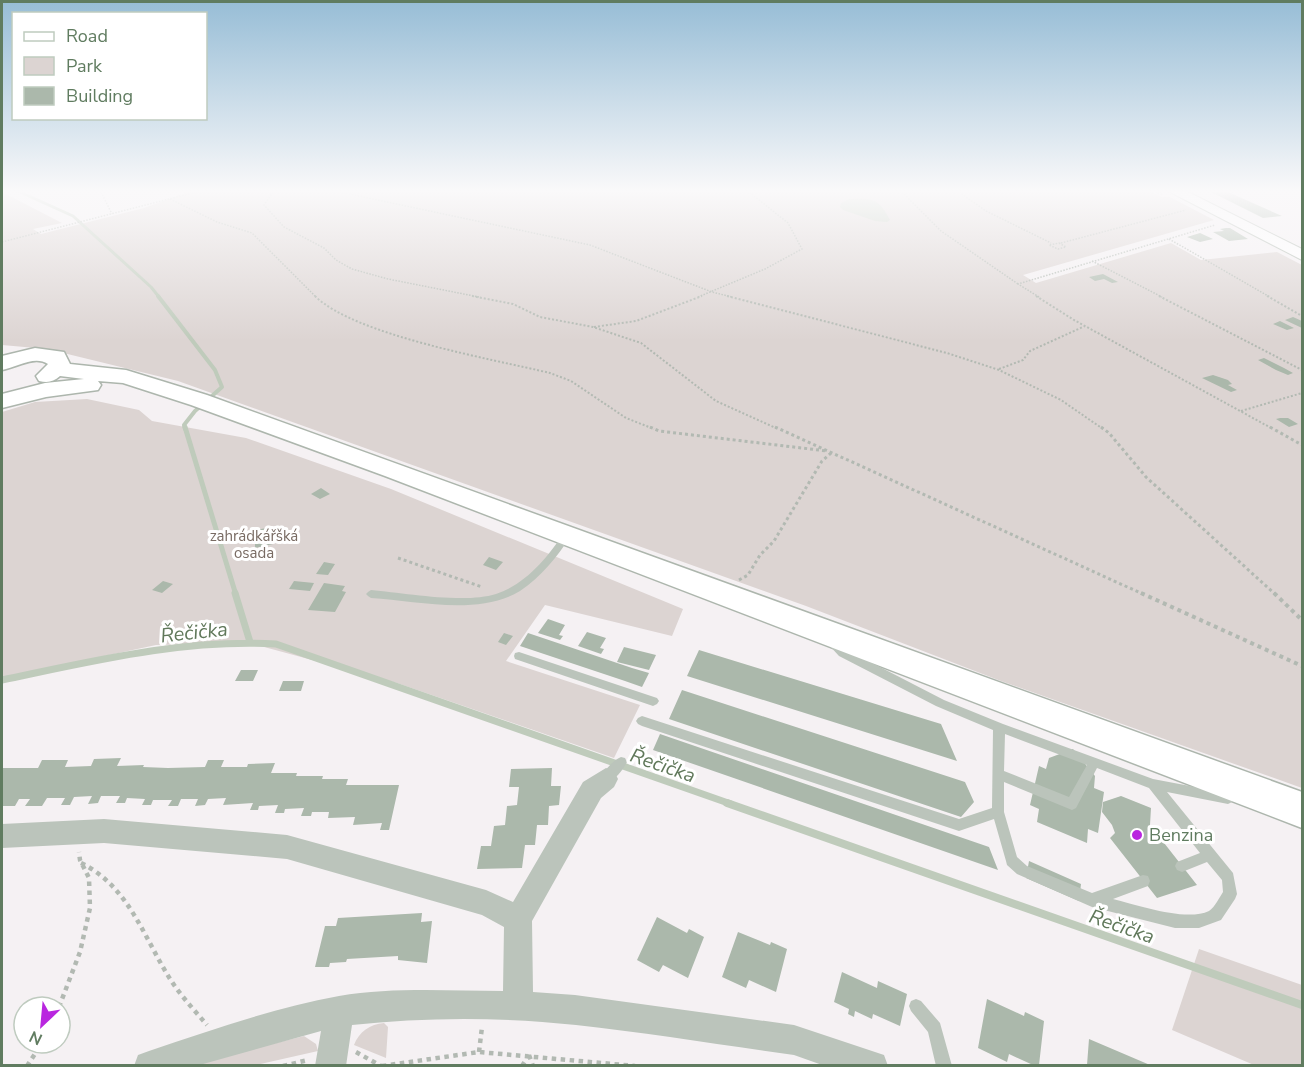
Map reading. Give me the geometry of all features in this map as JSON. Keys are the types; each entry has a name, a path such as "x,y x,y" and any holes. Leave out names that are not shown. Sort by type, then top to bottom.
{"main road":[{"path":"1278,242 1301,253"},
{"path":"5,360 33,355 50,355 59,361 56,369"},
{"path":"2,388 33,383 56,369 126,377 199,400 1302,810"},
{"path":"2,401 45,390 98,385 127,389 170,400 199,400"}],"street":[{"path":"518,1006 518,919 592,790 614,770"},
{"path":"2,836 104,831 287,847 486,903 518,919"},
{"path":"149,1065 223,1041 339,1011 391,1006 518,1006 575,1010 794,1040 873,1065"},
{"path":"330,1065 339,1011"}],"lane":[{"path":"371,594 473,600 503,595 522,585 559,548 567,535"},
{"path":"815,628 843,653 939,703 999,728 1153,784 1242,801 1257,793"},
{"path":"519,656 653,701"},
{"path":"642,722 959,825 998,812"},
{"path":"999,728 998,812 1012,861 1022,870 1092,900 1174,921 1199,921 1216,915 1230,894 1228,878 1153,784"},
{"path":"998,774 1072,804 1094,762"},
{"path":"1182,866 1210,855"},
{"path":"1092,900 1143,881"},
{"path":"916,1006 935,1029 944,1065"}],"path":[{"path":"261,242 324,305 365,324 410,339 550,373 571,381 626,418 659,431 832,452"},
{"path":"311,242 352,269 388,279 513,304 540,317 592,327 641,344 716,401 1302,666"},
{"path":"575,242 590,245 711,292 947,354 999,370 1061,400 1109,433 1146,477 1223,544 1302,620"},
{"path":"592,327 618,326 645,320 762,271 801,249 797,242"},
{"path":"957,242 1085,326 1302,445"},
{"path":"1061,243 1066,248 1049,246 1051,243 1066,242"},
{"path":"1018,284 1155,242"},
{"path":"1175,242 1302,316"},
{"path":"1092,261 1302,370"},
{"path":"999,370 1023,360 1030,351 1047,342 1085,326"},
{"path":"1241,411 1302,393"},
{"path":"724,594 748,575 760,555 774,541 822,461 832,452"},
{"path":"398,558 503,595"},
{"path":"63,995 78,955 91,898 87,871 78,854 87,850"},
{"path":"81,863 91,866 117,891 132,910 172,982 223,1041"},
{"path":"382,1065 479,1052 635,1065"},
{"path":"522,1065 529,1055"},
{"path":"529,1055 533,1065"}],"green space":[{"path":"2,242 1138,242 1023,275 1036,283 1171,243 1201,260 1277,252 1302,265 1302,788 1001,681 806,606 178,381 47,349 2,345"},
{"name":"zahrádkářšká osada","path":"87,399 139,410 152,421 246,438 391,489 683,609 672,636 545,605 506,661 640,705 614,758 397,683 249,643 156,645 2,678 2,412 35,402"},
{"path":"1199,949 1302,985 1302,1065 1254,1065 1172,1030"},
{"path":"384,1023 388,1027 386,1058 354,1045 366,1030"},
{"path":"304,1036 316,1044 318,1051 256,1065 185,1066"}],"building":[{"path":"1103,274 1118,282 1112,283 1104,279 1095,281 1089,277"},
{"path":"1293,317 1302,321 1302,328 1285,320"},
{"path":"1280,321 1294,328 1287,330 1273,324"},
{"path":"1264,358 1293,373 1288,375 1258,360"},
{"path":"1213,375 1228,380 1232,384 1228,385 1237,390 1231,392 1202,378"},
{"path":"1288,418 1298,424 1289,427 1276,419"},
{"path":"321,488 330,494 320,499 311,494"},
{"path":"273,527 273,544 255,548 255,530"},
{"path":"489,557 503,562 496,570 483,565"},
{"path":"324,562 335,564 328,575 316,574"},
{"path":"163,581 173,584 162,593 152,590"},
{"path":"294,581 314,583 310,591 289,589"},
{"path":"324,583 345,586 342,591 346,592 335,612 308,610"},
{"path":"548,619 565,625 559,635 563,636 560,640 538,633"},
{"path":"587,632 606,638 600,648 604,649 601,654 578,646"},
{"path":"504,633 513,636 506,645 498,642"},
{"path":"528,633 649,673 642,687 520,646"},
{"path":"624,647 656,655 649,670 617,662"},
{"path":"699,650 941,724 957,761 687,676"},
{"path":"241,670 258,670 253,681 235,681"},
{"path":"283,681 304,681 301,691 279,691"},
{"path":"682,690 965,782 974,802 961,817 669,719"},
{"path":"660,734 989,847 998,870 653,750"},
{"path":"1073,749 1095,776 1094,788 1104,792 1098,833 1088,829 1087,843 1037,822 1039,809 1030,805 1039,766 1046,769 1049,758"},
{"path":"121,758 117,766 205,767 208,760 224,760 221,767 247,767 248,764 275,763 271,773 323,776 322,779 348,779 346,785 399,785 389,830 380,830 382,823 353,825 355,817 328,818 329,812 312,812 311,816 301,816 304,808 285,809 284,813 275,813 278,805 259,806 258,810 250,810 253,803 223,805 226,798 208,799 205,805 195,806 198,799 181,799 178,806 168,806 172,800 153,800 151,805 142,805 145,799 127,798 125,803 116,803 120,796 101,796 98,803 88,804 92,796 74,797 70,805 61,805 65,798 47,798 42,806 25,806 30,799 19,799 15,806 2,806 2,768 38,768 42,760 68,760 65,767 91,766 94,759"},
{"path":"552,768 551,786 561,786 559,805 549,806 548,825 537,825 535,845 525,845 522,868 477,869 481,846 491,846 494,826 505,825 507,806 517,805 519,787 509,787 511,769"},
{"path":"1121,796 1151,808 1150,825 1197,885 1157,898 1110,838 1115,833 1102,812 1103,802"},
{"path":"1029,861 1081,884 1079,901 1026,878"},
{"path":"422,913 421,922 432,921 427,963 398,960 398,956 347,959 346,962 330,963 329,967 315,967 325,926 336,926 338,918"},
{"path":"657,917 687,933 689,929 704,937 688,978 663,965 659,972 637,960"},
{"path":"738,932 787,949 776,992 749,980 746,988 722,977"},
{"path":"842,972 877,988 878,981 907,994 900,1026 873,1014 872,1019 855,1011 854,1017 848,1014 849,1009 834,1002"},
{"path":"987,999 1024,1016 1025,1012 1044,1021 1039,1065 1033,1065 1009,1054 1007,1062 978,1048"},
{"path":"1089,1039 1150,1065 1087,1065"}],"waterway":[{"path":"101,242 159,297"},
{"path":"158,296 215,370 222,387 195,411 184,425 185,429"},
{"path":"185,427 236,595"},
{"path":"235,593 250,642"},
{"name":"Řečička","path":"2,680 172,648 241,643 276,644 731,804"},
{"name":"Řečička","path":"727,803 1302,1005"}],"place":[{"name":"Benzina","path":"1137,835"}]}
